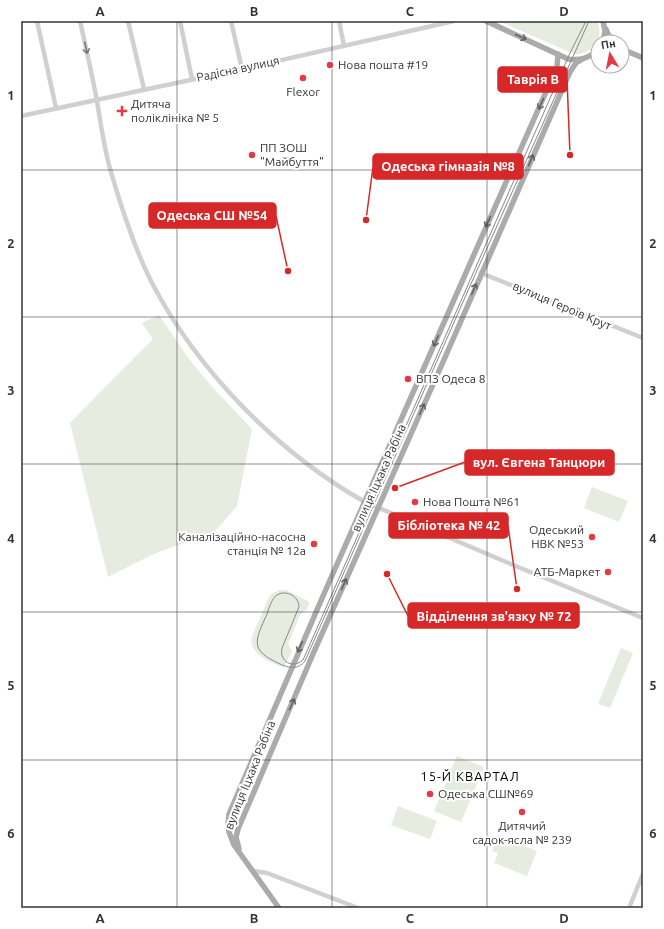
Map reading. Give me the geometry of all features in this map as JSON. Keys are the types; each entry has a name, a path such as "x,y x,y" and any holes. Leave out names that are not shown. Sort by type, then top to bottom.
{"main road":[{"path":"486,21 571,60 581,60 590,56"},
{"path":"604,22 604,34"},
{"path":"604,22 608,34"},
{"path":"630,53 643,58"},
{"name":"вулиця Іцхака Рабіна","path":"242,856 231,840 228,826 228,818 234,802 291,668 557,67 558,54"},
{"name":"вулиця Іцхака Рабіна","path":"242,856 236,841 239,825 570,72 576,63 581,60"},
{"path":"228,818 232,828 236,828 239,825"},
{"path":"242,856 279,908"}],"street":[{"path":"37,21 56,108"},
{"path":"80,21 97,99 108,161 121,206 135,244 152,283 183,333 205,364 244,409 282,444 311,466 364,502 643,618"},
{"path":"128,21 144,89"},
{"path":"180,21 192,79"},
{"path":"231,21 242,69"},
{"path":"340,21 344,46"},
{"name":"Радісна вулиця","path":"21,116 242,69 454,21"},
{"name":"вулиця Героїв Крут","path":"482,272 643,338"},
{"path":"253,871 267,872 358,908"},
{"path":"629,908 643,874"}],"shaded area":[{"path":"499,21 597,21 599,34 590,34 590,49 580,54 574,54"},
{"path":"159,315 189,359 213,388 252,429 237,506 208,539 197,544 194,541 171,547 108,577 70,423 153,339 142,323"},
{"path":"592,487 628,501 619,522 584,508"},
{"path":"279,590 286,590 310,602 307,609 300,615 288,644 292,651 284,668 262,657 253,648 252,643 252,636 270,595"},
{"path":"621,648 633,653 610,708 598,704"},
{"path":"457,756 484,767 461,822 434,811"},
{"path":"398,806 437,821 430,839 391,825"},
{"path":"498,835 537,851 527,876 494,863 498,853 492,851"}],"tram line":[{"path":"586,21 570,53 303,660 299,663 288,663 283,657 282,653 282,648 299,607 297,600 292,595 281,593 275,596 271,603 260,631 257,644 263,654 280,664 296,667 305,661 470,286 589,21"}],"place":[{"name":"Нова пошта #19","path":"330,65"},
{"name":"Flexor","path":"303,78"},
{"name":"Дитяча поліклініка № 5","path":"122,111"},
{"name":"ПП ЗОШ \"Майбуття\"","path":"252,155"},
{"name":"Таврія В","path":"570,155"},
{"name":"Одеська гімназія №8","path":"366,220"},
{"name":"Одеська СШ №54","path":"288,271"},
{"name":"ВПЗ Одеса 8","path":"408,379"},
{"name":"вул. Євгена Танцюри","path":"395,488"},
{"name":"Нова Пошта №61","path":"415,502"},
{"name":"Одеський НВК №53","path":"592,537"},
{"name":"Каналізаційно-насосна станція № 12а","path":"314,544"},
{"name":"АТБ-Маркет","path":"608,572"},
{"name":"Відділення зв'язку № 72","path":"387,574"},
{"name":"Бібліотека № 42","path":"517,589"},
{"name":"Одеська СШ№69","path":"430,794"},
{"name":"Дитячий садок-ясла № 239","path":"522,812"}],"district":[{"name":"15-Й КВАРТАЛ","path":"470,776"}]}
